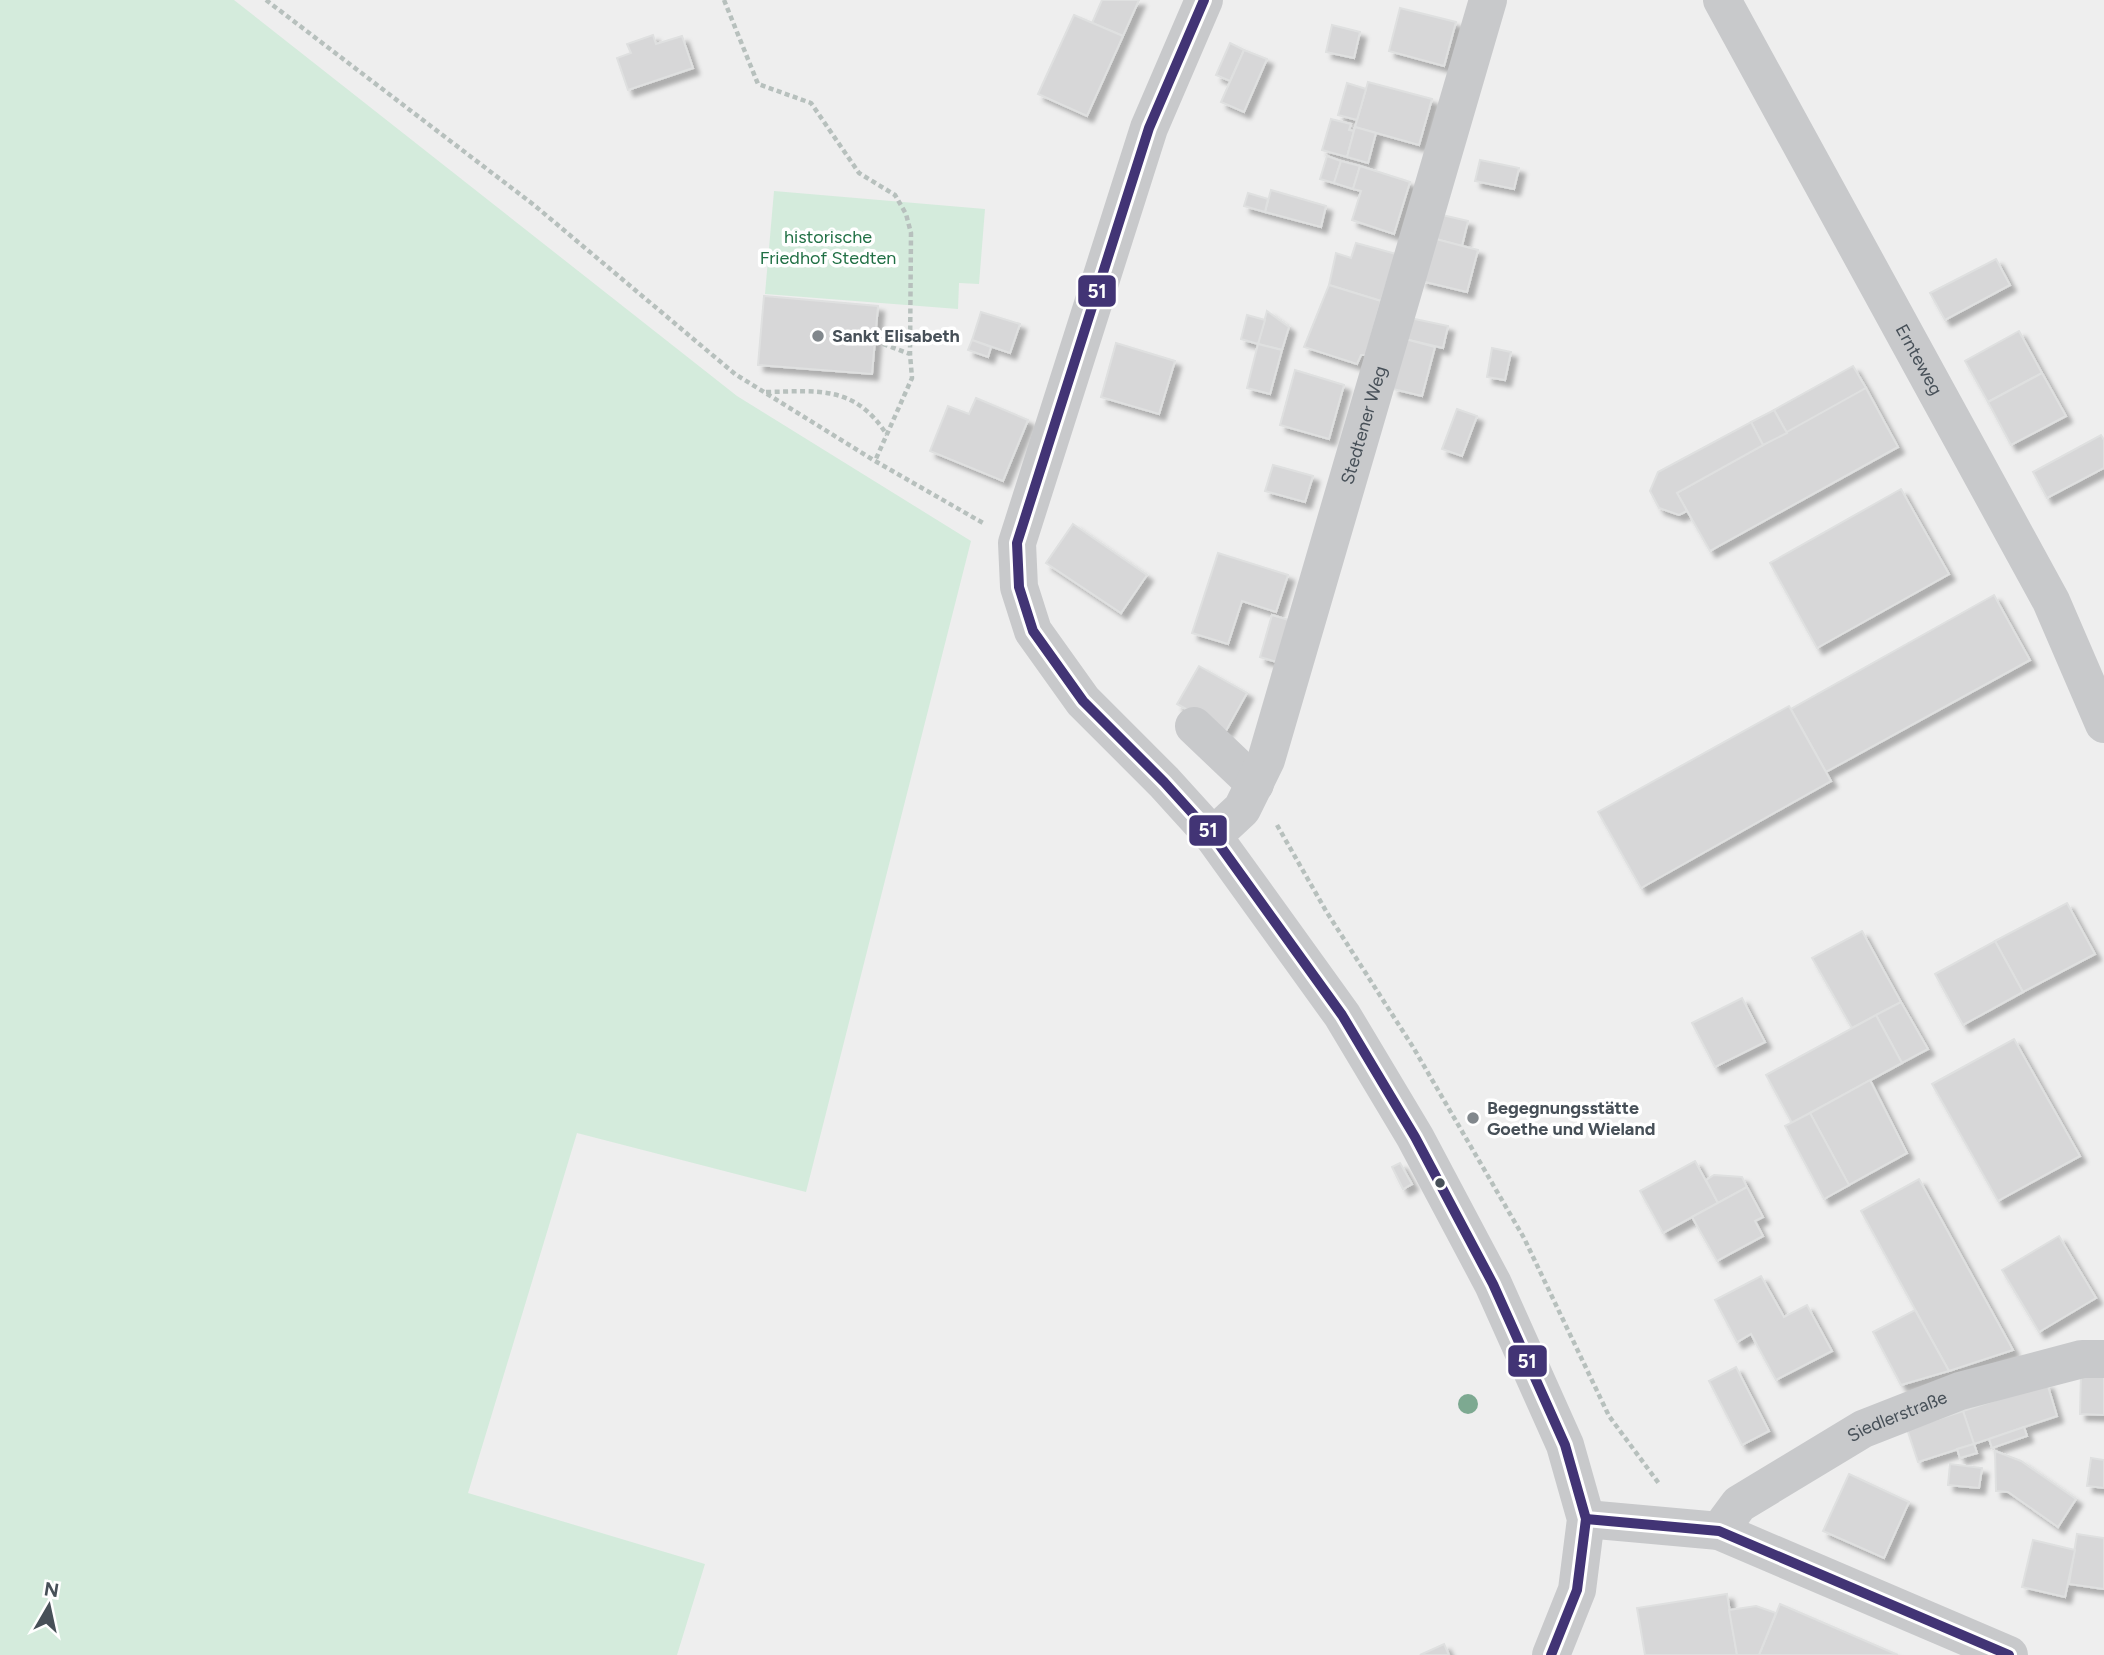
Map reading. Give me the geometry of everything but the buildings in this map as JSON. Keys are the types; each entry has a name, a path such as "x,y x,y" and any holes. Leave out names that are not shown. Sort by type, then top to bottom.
{"street":[{"path":"1204,0 1149,128 1017,543 1019,587 1033,631 1083,701 1164,782 1213,836 1342,1015 1420,1147 1493,1284 1565,1445 1586,1519 1577,1590 1551,1655"},
{"name":"Stedtener Weg","path":"1213,836 1242,808 1272,770 1488,0"},
{"name":"Ernteweg","path":"1722,0 2051,601 2104,724"},
{"path":"1194,726 1272,770"},
{"name":"Siedlerstraße","path":"1719,1531 1739,1504 1863,1429 1960,1391 2082,1359 2104,1359"},
{"path":"1586,1519 1719,1531 2009,1655"}],"path":[{"path":"266,0 534,205 735,374 875,461 1017,543"},
{"path":"724,0 758,83 811,103 859,173 895,195 906,214 911,233 912,378 875,461"},
{"path":"875,341 910,354"},
{"path":"765,392 805,391 850,399 867,409 887,436"}],"green space":[{"path":"0,0 234,0 737,396 971,541 806,1192 577,1133 468,1493 705,1564 677,1655 0,1655"},
{"name":"historische Friedhof Stedten","path":"774,191 985,209 979,284 959,283 958,309 765,294"}],"transit line":[{"name":"51","path":"1204,0 1149,128 1017,543 1019,587 1033,631 1083,701 1164,782 1213,836 1342,1015 1415,1137 1493,1284 1565,1445 1586,1519 1577,1590 1551,1655"},
{"name":"51","path":"1586,1519 1719,1531 2009,1655"}],"place":[{"name":"Sankt Elisabeth","path":"818,336"},
{"name":"Begegnungsstätte Goethe und Wieland","path":"1473,1118"}]}
